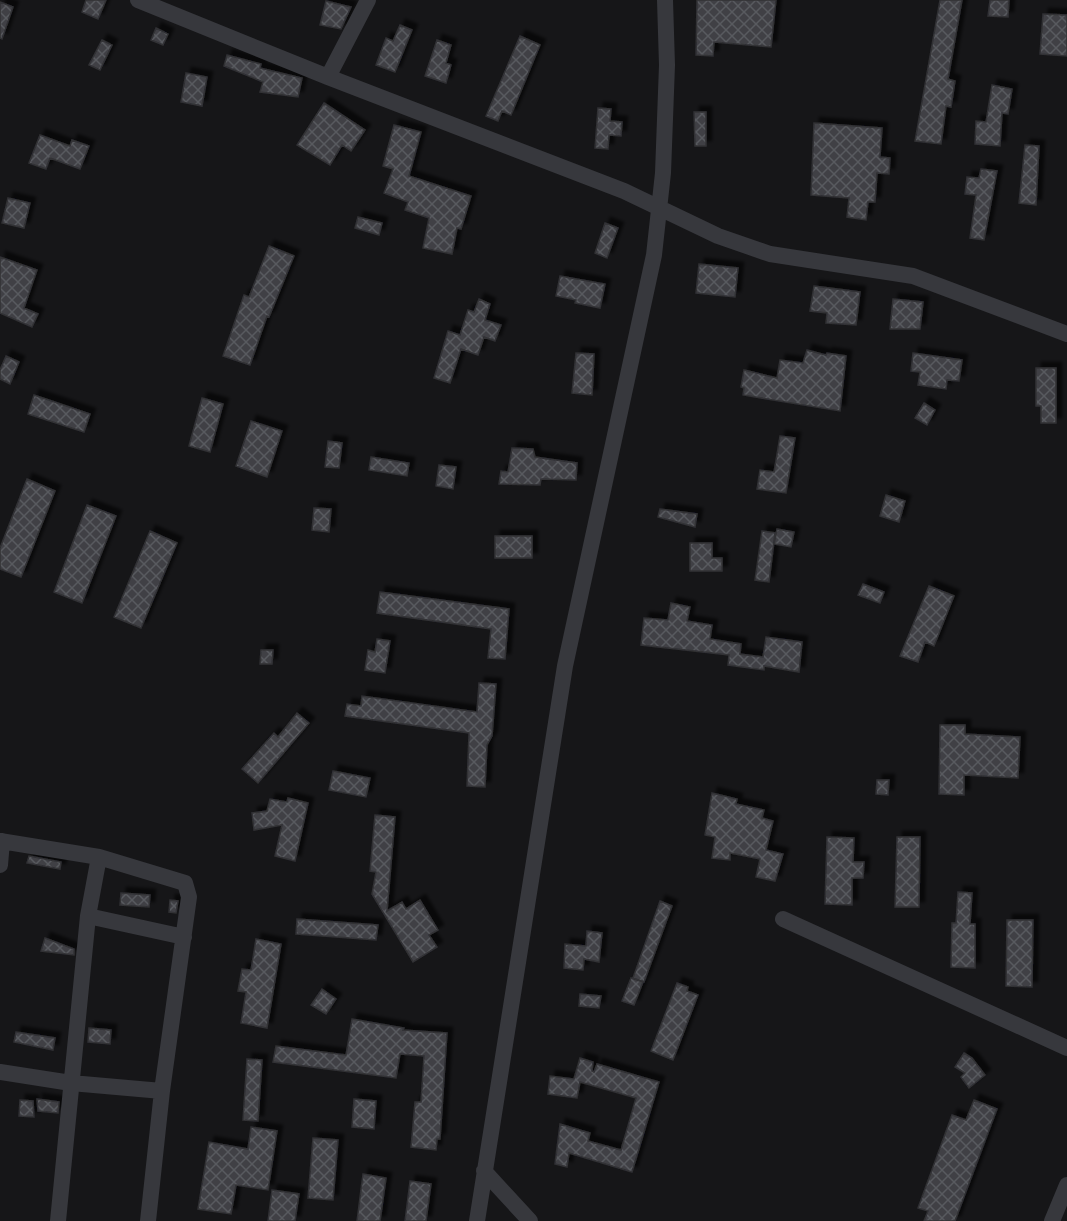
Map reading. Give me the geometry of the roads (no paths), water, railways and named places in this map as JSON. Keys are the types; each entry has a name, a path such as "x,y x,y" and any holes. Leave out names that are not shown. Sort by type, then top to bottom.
{"street":[{"path":"138,0 169,6 328,77 605,183 718,236 770,254 913,276 1067,334"},
{"path":"328,77 368,0"},
{"path":"477,1221 565,666 654,255 668,65 665,0"},
{"path":"0,865 1,841 99,857 185,883 189,897 162,1091 148,1221"},
{"path":"58,1221 87,916 99,857"},
{"path":"87,916 184,937"},
{"path":"783,919 1067,1048"},
{"path":"0,1072 71,1083 162,1091"},
{"path":"484,1171 530,1221"},
{"path":"1052,1221 1067,1185"}]}
